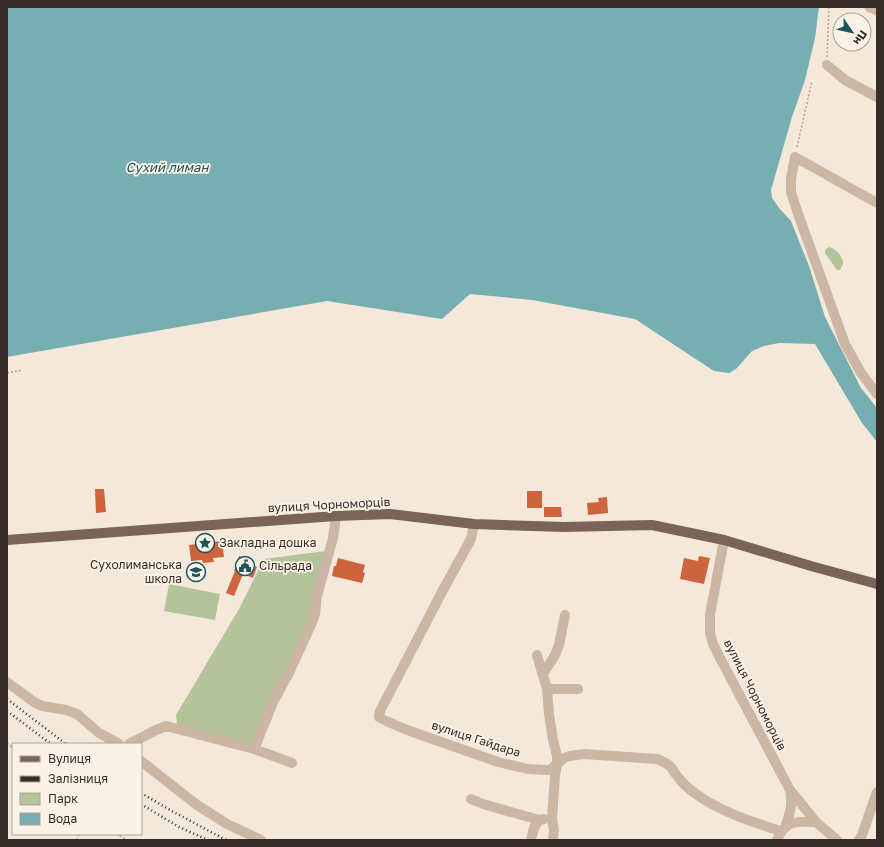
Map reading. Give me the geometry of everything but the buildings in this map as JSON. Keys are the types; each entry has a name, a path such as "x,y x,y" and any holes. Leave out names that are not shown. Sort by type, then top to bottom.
{"main road":[{"name":"вулиця Чорноморців","path":"7,540 336,516 390,514 474,524 564,527 652,525 724,540 877,584"}],"street":[{"path":"869,7 877,10"},
{"path":"827,65 845,80 877,97"},
{"path":"877,203 794,157 791,192 797,210 843,339 861,373 877,394"},
{"path":"254,749 274,700 289,673 315,614 317,596 333,538 336,516"},
{"name":"вулиця Гайдара","path":"474,524 471,539 383,705 379,717 407,730 498,762 528,769 551,769 564,758 584,754 657,759 670,767 686,787 712,805 781,832"},
{"name":"вулиця Чорноморців","path":"724,540 710,614 710,633 720,658 790,790 816,822 837,840"},
{"path":"543,674 559,645 565,616"},
{"path":"536,655 547,689 553,740 558,756 552,819 554,840"},
{"path":"7,682 34,702 42,706 66,710 77,714 98,733 118,743"},
{"path":"547,689 578,689"},
{"path":"131,743 166,726 254,749 292,763"},
{"path":"142,762 196,805 227,824 260,840"},
{"path":"781,832 790,815 792,798 790,790"},
{"path":"859,840 877,792"},
{"path":"472,799 483,804 539,820 552,819"},
{"path":"531,840 534,828 539,820"},
{"path":"781,832 793,823 816,822"}],"path":[{"path":"827,65 830,7"},
{"path":"794,157 812,82"},
{"path":"7,373 22,370"},
{"path":"118,835 128,840"}],"green space":[{"path":"829,247 841,256 843,264 840,270 837,270 825,253 825,250"},
{"path":"326,551 312,614 251,745 177,725 176,715 239,609 264,559"},
{"path":"169,584 220,594 215,620 164,611"}],"water":[{"name":"Сухий лиман","path":"7,7 819,7 815,38 805,80 792,117 771,190 772,198 791,221 809,266 825,317 861,388 877,408 877,442 862,423 815,344 779,343 764,346 752,351 736,369 729,373 714,371 635,319 532,300 470,294 442,319 327,301 7,357"}],"railway":[{"path":"7,699 65,743"},
{"path":"7,711 50,743"},
{"path":"142,794 226,840"},
{"path":"142,805 179,827 208,840"}],"place":[{"name":"Закладна дошка","path":"205,543"},
{"name":"Сільрада","path":"245,566"},
{"name":"Сухолиманська школа","path":"196,572"}]}
